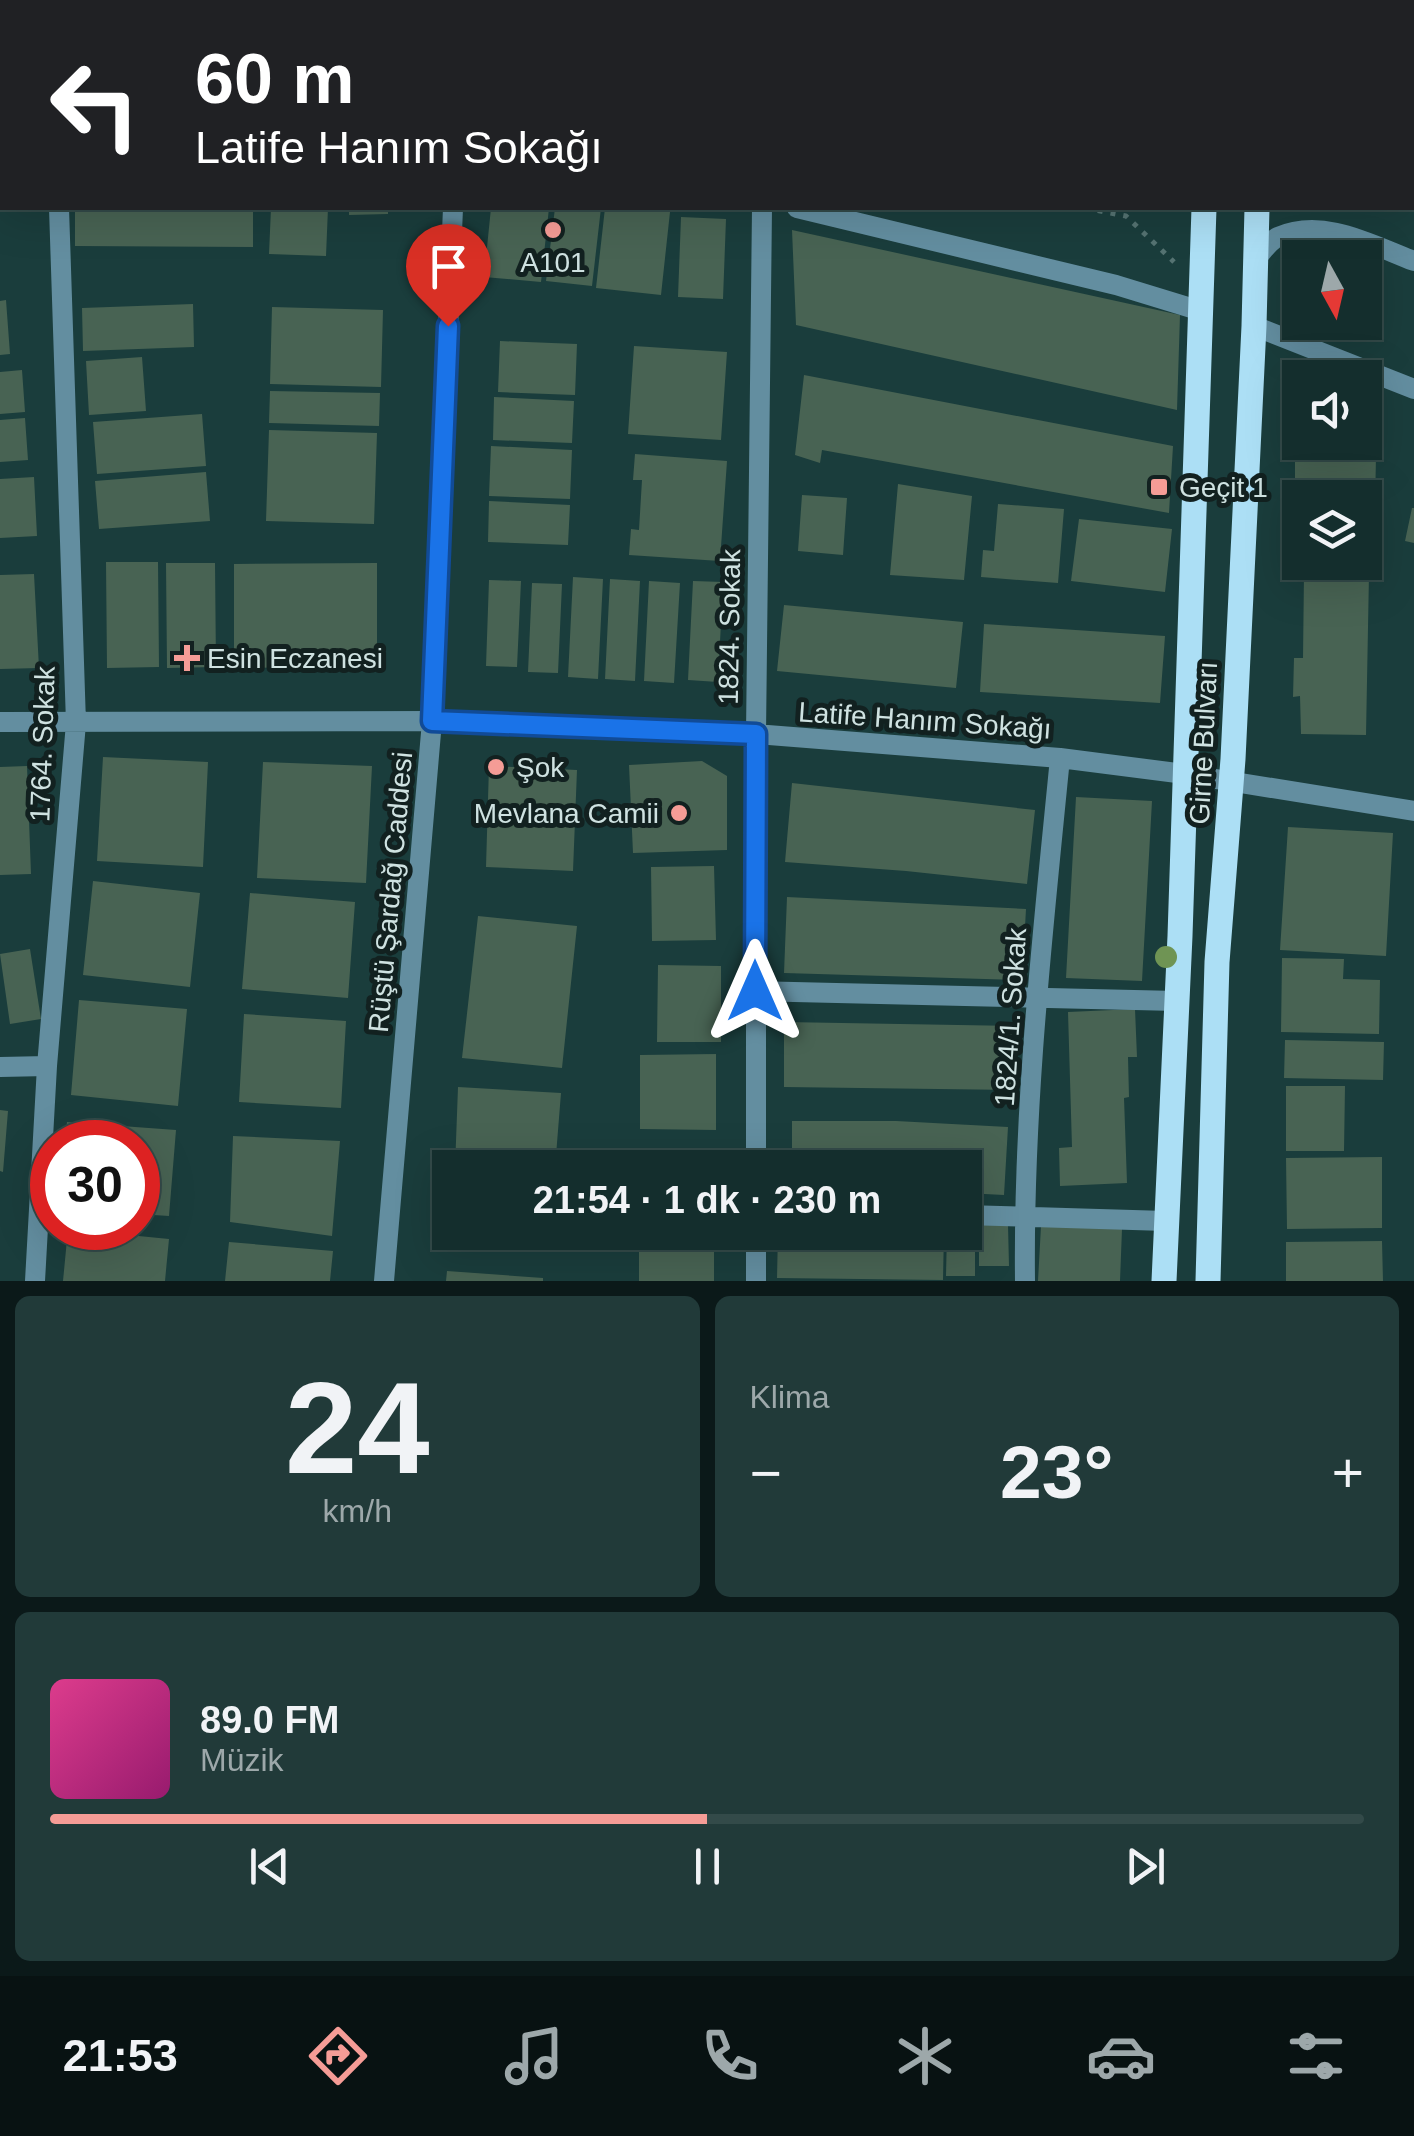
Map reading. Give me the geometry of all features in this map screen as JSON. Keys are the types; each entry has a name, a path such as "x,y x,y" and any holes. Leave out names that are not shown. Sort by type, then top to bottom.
{"main road":[{"name":"Girne Bulvarı","path":"1164,1281 1204,210"},
{"name":"Girne Bulvarı","path":"1208,1281 1217,962 1232,781 1257,210"}],"street":[{"name":"1764. Sokak","path":"35,1281 47,1066 76,723 59,210"},
{"name":"Rüştü Şardağ Caddesi","path":"384,1281 432,721 453,210"},
{"name":"1824. Sokak","path":"756,1150 762,210"},
{"path":"805,210 1116,285 1201,300"},
{"path":"1256,259 1275,238 1307,230 1342,233 1414,261"},
{"path":"1254,326 1414,389"},
{"name":"Latife Hanım Sokağı","path":"0,722 432,721 756,734 1060,758 1414,811"},
{"name":"1824/1. Sokak","path":"1025,1281 1024,1217 1037,997 1060,758"},
{"path":"755,991 1177,1000"},
{"path":"0,1067 47,1066"},
{"path":"982,1216 1166,1221"},
{"path":"756,1250 756,1281"}],"path":[{"path":"1095,210 1126,216 1201,300"}],"building":[{"path":"75,210 253,210 253,247 75,246"},
{"path":"271,210 328,210 326,256 269,254"},
{"path":"349,210 388,210 388,214 349,215"},
{"path":"491,210 549,210 541,282 484,277"},
{"path":"555,210 601,210 592,286 546,281"},
{"path":"605,210 670,212 661,295 596,288"},
{"path":"681,217 726,219 723,299 678,297"},
{"path":"792,230 1180,315 1177,410 796,325"},
{"path":"6,300 10,354 0,355 0,301"},
{"path":"193,304 194,347 83,351 82,308"},
{"path":"272,307 383,310 381,387 270,384"},
{"path":"500,341 577,344 575,395 498,392"},
{"path":"634,346 727,352 721,440 628,434"},
{"path":"142,357 146,411 89,415 86,361"},
{"path":"22,370 25,412 0,414 0,372"},
{"path":"804,375 1173,446 1169,513 822,450 820,463 795,455"},
{"path":"270,391 380,393 379,426 269,423"},
{"path":"494,397 574,401 572,443 493,440"},
{"path":"202,414 206,466 97,474 93,422"},
{"path":"25,418 28,460 0,462 0,420"},
{"path":"269,430 377,433 374,524 266,521"},
{"path":"491,446 572,450 570,499 489,496"},
{"path":"635,454 727,461 720,561 629,555 631,529 639,530 642,480 633,480"},
{"path":"1295,460 1376,460 1376,480 1295,480"},
{"path":"206,472 210,521 99,529 95,481"},
{"path":"34,477 37,536 0,538 0,479"},
{"path":"898,484 972,496 964,580 890,575"},
{"path":"802,495 847,498 843,555 798,551"},
{"path":"489,501 570,505 568,545 488,542"},
{"path":"998,504 1064,509 1058,583 981,577 983,550 994,551"},
{"path":"1414,508 1414,543 1405,541"},
{"path":"1079,519 1172,529 1165,592 1071,581"},
{"path":"106,562 158,562 159,667 107,668"},
{"path":"166,563 215,563 216,667 167,668"},
{"path":"377,563 377,667 234,668 234,564"},
{"path":"34,574 39,668 0,669 0,575"},
{"path":"573,577 603,579 598,679 568,677"},
{"path":"610,579 640,581 635,681 605,679"},
{"path":"489,580 521,581 517,667 486,666"},
{"path":"1304,580 1369,580 1366,735 1301,734 1300,696 1293,697 1294,658 1303,658"},
{"path":"649,581 680,583 674,683 644,681"},
{"path":"693,581 723,582 718,682 688,680"},
{"path":"532,583 562,584 558,673 528,672"},
{"path":"784,605 963,622 956,688 777,671"},
{"path":"984,624 1165,636 1160,703 980,692"},
{"path":"103,757 208,762 203,867 97,861"},
{"name":"Mevlana Camii","path":"702,761 727,776 727,850 633,853 629,765"},
{"path":"263,762 372,766 366,883 257,878"},
{"path":"27,766 31,874 0,875 0,767"},
{"path":"489,766 577,770 573,871 486,867"},
{"path":"792,783 1035,810 1027,884 785,862"},
{"path":"1076,797 1152,801 1142,981 1066,978"},
{"path":"1288,827 1393,833 1386,956 1280,950"},
{"path":"714,866 716,940 652,941 651,867"},
{"path":"93,881 200,893 190,987 83,975"},
{"path":"250,893 355,902 348,998 242,989"},
{"path":"787,897 1026,909 1022,980 784,973"},
{"path":"478,916 577,926 562,1068 462,1058"},
{"path":"30,949 41,1019 10,1024 0,954"},
{"path":"1282,958 1344,959 1343,979 1380,980 1379,1034 1281,1032"},
{"path":"658,965 721,966 721,1042 657,1042"},
{"path":"79,1000 187,1009 178,1106 71,1095"},
{"path":"1135,1009 1137,1057 1128,1057 1129,1097 1124,1098 1127,1183 1060,1186 1059,1148 1072,1147 1068,1012"},
{"path":"244,1014 346,1021 341,1108 239,1102"},
{"path":"784,1022 1017,1026 1014,1090 784,1087"},
{"path":"1285,1040 1384,1042 1383,1080 1284,1078"},
{"path":"716,1054 716,1130 640,1129 640,1055"},
{"path":"1286,1086 1345,1086 1344,1151 1286,1151"},
{"path":"458,1087 561,1093 556,1150 456,1150"},
{"path":"0,1110 8,1111 3,1172 0,1171"},
{"path":"792,1121 1008,1127 1004,1195 982,1194 982,1150 792,1150"},
{"path":"160,1129 176,1130 169,1216 160,1215"},
{"path":"233,1136 340,1141 332,1236 230,1222"},
{"path":"640,1148 714,1149 714,1150"},
{"path":"1382,1157 1382,1228 1287,1229 1286,1158"},
{"path":"982,1225 1008,1225 1009,1266 979,1266"},
{"path":"1041,1226 1122,1229 1120,1281 1038,1281"},
{"path":"160,1238 169,1239 165,1281 63,1281 66,1250 160,1250"},
{"path":"1382,1241 1383,1281 1286,1281 1286,1242"},
{"path":"229,1242 333,1251 330,1281 225,1281"},
{"path":"639,1250 714,1250 714,1281 639,1281"},
{"path":"778,1250 944,1250 943,1280 777,1278"},
{"path":"947,1250 975,1250 975,1276 946,1276"},
{"path":"447,1271 543,1278 543,1281 446,1281"}],"place":[{"name":"A101","path":"553,230"},
{"name":"Geçit 1","path":"1159,487"},
{"name":"Esin Eczanesi","path":"187,658"},
{"name":"Şok","path":"496,767"},
{"name":"Mevlana Camii","path":"679,813"}],"route":[{"path":"448,326 432,721 756,734 755,991"}]}
